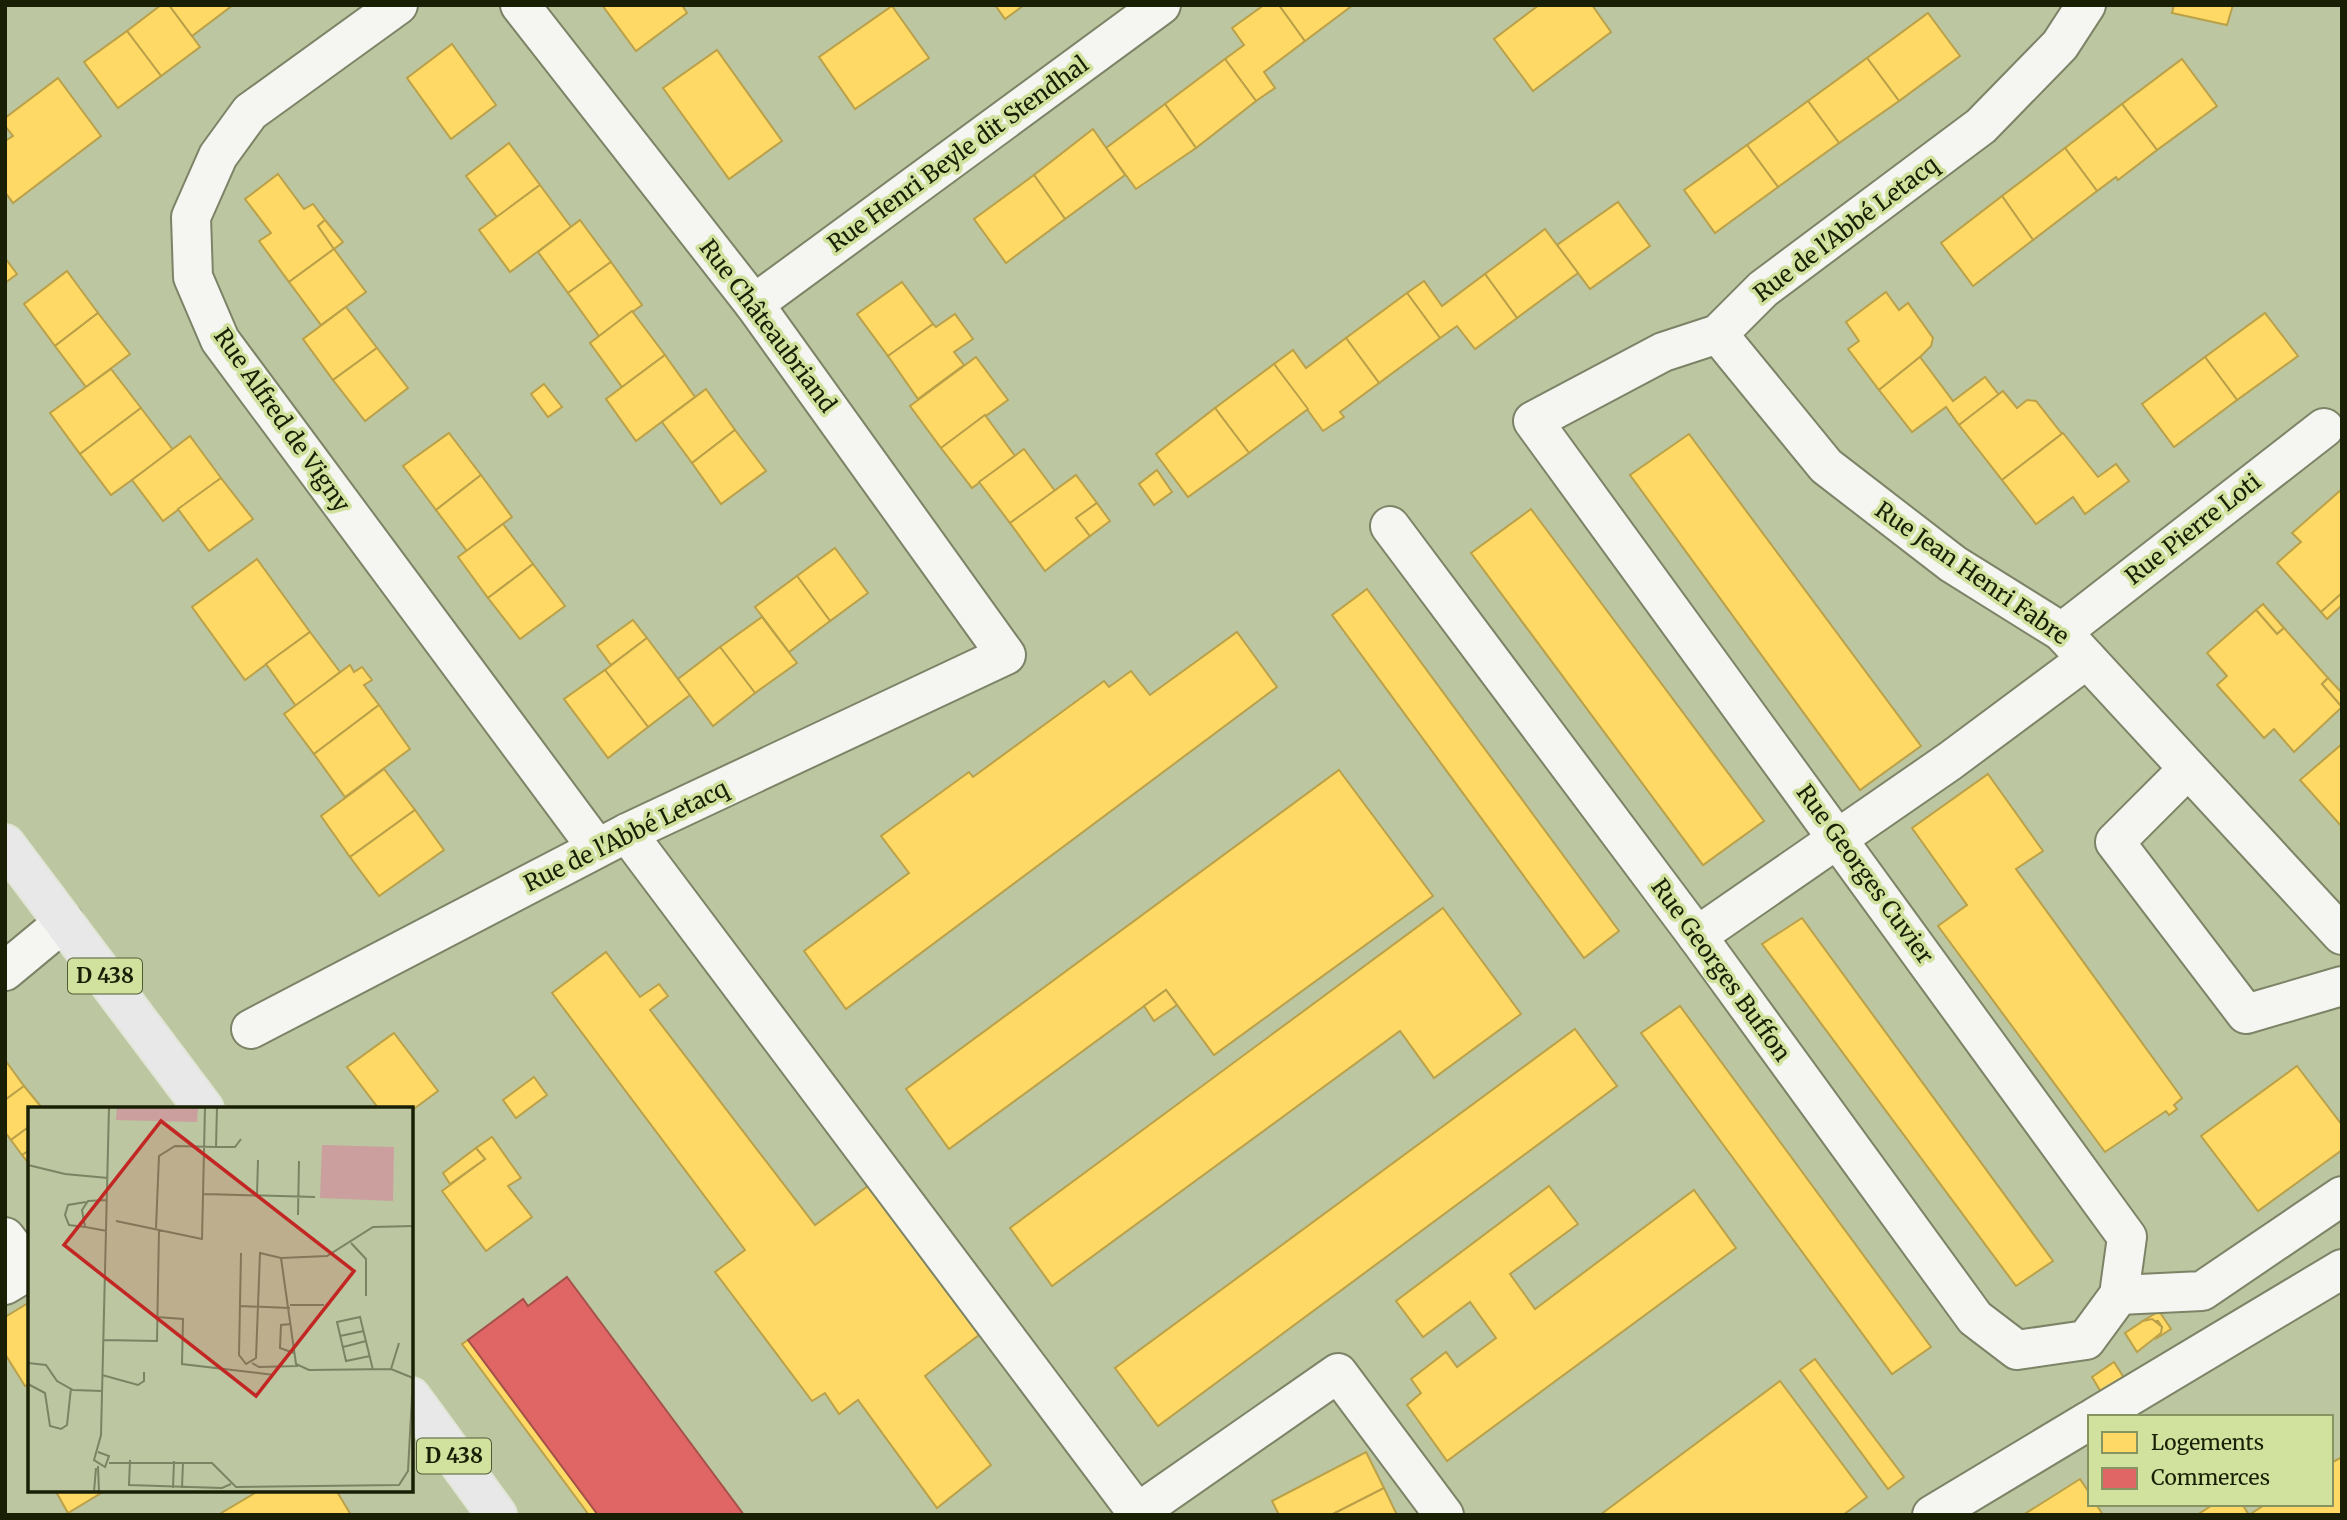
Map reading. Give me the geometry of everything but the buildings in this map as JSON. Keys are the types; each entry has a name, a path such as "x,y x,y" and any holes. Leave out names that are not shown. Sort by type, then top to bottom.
{"main road":[{"name":"D 438","path":"5,844 203,1107"},
{"name":"D 438","path":"413,1400 498,1515"}],"street":[{"name":"Rue Alfred de Vigny","path":"398,5 250,112 218,156 191,217 193,277 220,340 1138,1514"},
{"name":"Rue Châteaubriand","path":"520,5 754,304 1006,655"},
{"name":"Rue Henri Beyle dit Stendhal","path":"754,304 1161,5"},
{"name":"Rue de l'Abbé Letacq","path":"1532,421 1664,352 1718,334 1763,289 1980,126 2060,45 2086,5"},
{"name":"Rue Jean Henri Fabre","path":"1718,334 1826,466 1952,564 2075,646 2342,935"},
{"name":"Rue Georges Cuvier","path":"1532,421 1838,836 2127,1237 2119,1295 2086,1340"},
{"name":"Rue Pierre Loti","path":"1697,936 1950,761 2075,646 2324,428"},
{"name":"Rue Georges Buffon","path":"1390,526 1697,936 1975,1318 2017,1350 2086,1340"},
{"name":"Rue de l'Abbé Letacq","path":"251,1029 612,841 1006,655"},
{"path":"2189,769 2115,842 2246,1014 2342,986"},
{"path":"5,971 64,922"},
{"path":"2119,1295 2202,1291 2342,1196"},
{"path":"5,1237 19,1255 28,1256"},
{"path":"2098,1415 2342,1269"},
{"path":"5,1285 28,1271"},
{"path":"1138,1514 1338,1373 1444,1515"},
{"path":"1932,1515 2088,1421"}]}
